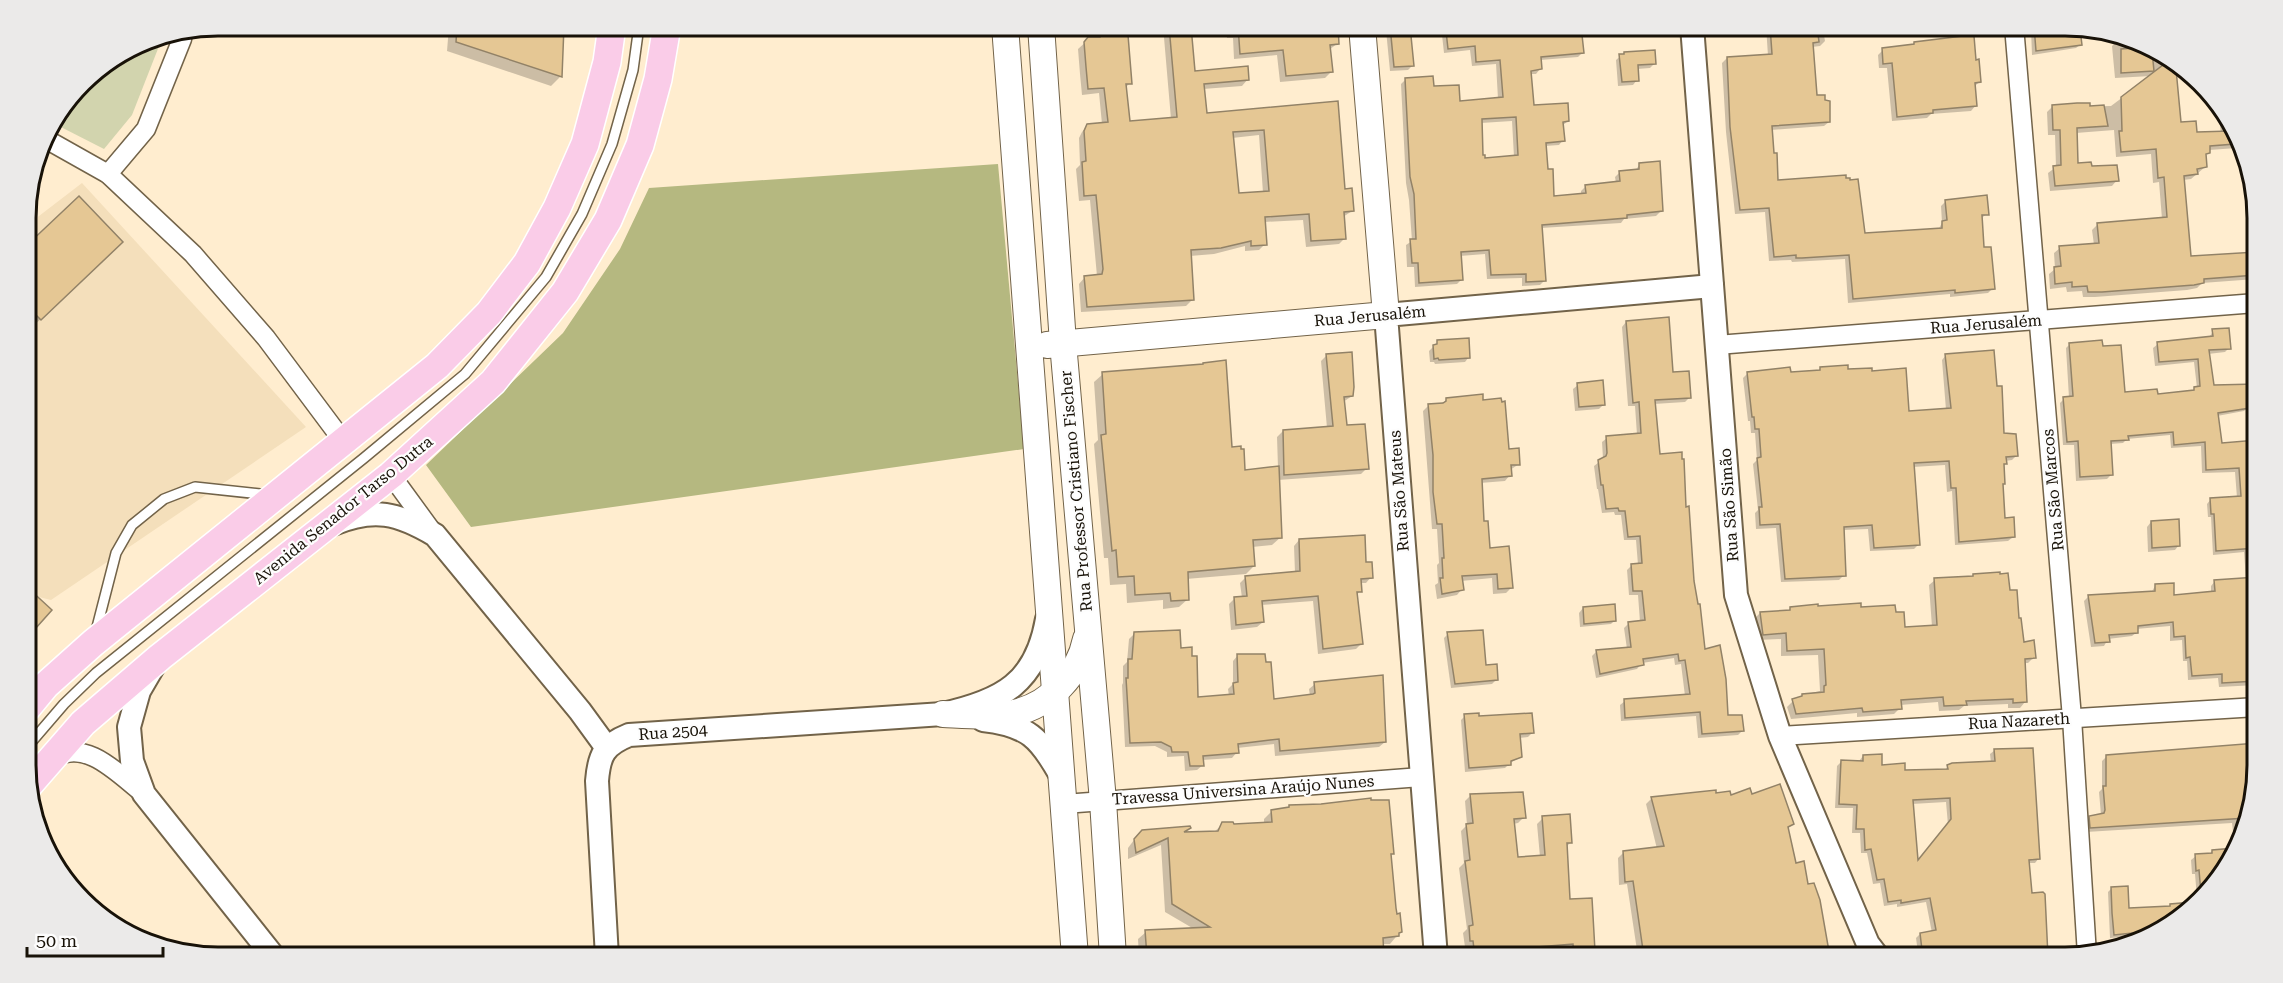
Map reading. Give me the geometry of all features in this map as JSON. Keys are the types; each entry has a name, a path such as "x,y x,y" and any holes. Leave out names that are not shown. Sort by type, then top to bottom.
{"main road":[{"path":"36,698 93,643 437,366 489,313 527,263 557,208 585,144 607,62 611,36"},
{"name":"Avenida Senador Tarso Dutra","path":"37,775 83,723 160,657 391,475 493,382 565,292 608,220 640,145 658,79 665,36"},
{"path":"1006,36 1074,947"},
{"name":"Rua Professor Cristiano Fischer","path":"1042,36 1063,343 1089,626 1112,947"},
{"name":"Rua São Mateus","path":"1363,36 1386,315"},
{"name":"Rua Jerusalém","path":"1028,348 1386,315"},
{"path":"943,714 984,716 1014,712 1033,706 1054,692 1071,674 1083,655 1089,626"}],"street":[{"name":"Rua São Simão","path":"1693,36 1736,595 1780,736 1870,947"},
{"name":"Rua São Marcos","path":"2015,36 2072,718 2086,945"},
{"path":"108,174 146,129 180,41"},
{"path":"52,143 108,174 193,254 266,338 343,441"},
{"name":"Rua Jerusalém","path":"1386,315 1712,286"},
{"name":"Rua Jerusalém","path":"1716,345 2247,304"},
{"name":"Rua São Mateus","path":"1386,315 1435,947"},
{"path":"391,475 435,535 580,711 607,748 599,761 597,781 606,947"},
{"path":"324,527 352,516 384,514 410,520 435,535"},
{"name":"Rua 2504","path":"607,748 616,740 629,735 943,714 975,707 999,697 1014,686 1032,663 1044,640 1048,611"},
{"path":"144,794 132,761 129,727 139,691 160,657"},
{"name":"Rua Nazareth","path":"1780,736 2247,708"},
{"name":"Rua 2504","path":"943,714 996,721 1031,734 1047,750 1062,778"},
{"path":"50,760 61,754 88,753 144,794 266,947"},
{"name":"Travessa Universina Araújo Nunes","path":"1064,804 1421,777"}],"lane":[{"path":"36,737 64,704 96,673 465,374 546,277 582,214 612,144 633,70 638,36"},
{"path":"93,643 116,553 132,525 164,499 195,487 274,496"}],"shaded area":[{"path":"82,183 306,427 51,600 36,596 36,218"}],"green space":[{"path":"159,46 132,115 104,149 60,127 81,98 107,74 127,60"},
{"path":"998,164 1024,449 471,527 426,465 563,333 620,249 649,188"}],"building":[{"path":"456,36 564,36 562,77 456,42"},
{"path":"1128,36 1132,84 1126,84 1130,121 1177,117 1170,36 1192,36 1195,71 1248,66 1249,80 1204,84 1207,113 1338,101 1345,189 1352,188 1354,211 1344,212 1346,239 1311,241 1309,214 1265,217 1267,245 1251,246 1251,241 1221,248 1191,250 1194,300 1087,307 1084,276 1102,274 1103,269 1096,195 1084,196 1082,162 1086,161 1084,131 1087,124 1108,122 1104,88 1088,89 1084,42 1088,37","holes":["1264,130 1269,191 1239,193 1233,132"]},
{"path":"1239,36 1339,36 1339,44 1330,45 1333,72 1286,76 1283,50 1240,54"},
{"path":"1391,36 1411,36 1414,66 1394,67"},
{"path":"1447,36 1582,36 1584,53 1541,57 1542,69 1531,71 1534,105 1568,103 1569,121 1563,122 1565,141 1546,143 1548,169 1553,169 1554,196 1586,193 1585,185 1620,181 1619,171 1639,169 1639,163 1660,161 1663,211 1627,215 1627,218 1542,225 1546,281 1526,282 1526,274 1491,275 1489,250 1461,252 1463,280 1419,283 1418,263 1412,263 1410,239 1416,239 1405,78 1433,76 1434,86 1459,85 1460,101 1503,97 1500,60 1476,62 1475,46 1448,49","holes":["1516,117 1518,155 1485,158 1482,119"]},
{"path":"1771,36 1818,36 1819,42 1813,43 1817,95 1825,95 1825,100 1830,101 1830,122 1772,126 1774,153 1777,153 1778,180 1846,175 1846,178 1850,180 1858,179 1865,233 1942,228 1942,221 1947,220 1945,200 1987,195 1989,215 1982,215 1984,247 1991,247 1995,289 1955,293 1955,290 1853,299 1849,255 1774,257 1769,208 1740,210 1730,127 1727,57 1772,54"},
{"path":"1974,36 1981,82 1975,83 1977,106 1933,110 1933,113 1897,117 1892,63 1883,64 1882,48 1914,44 1914,42"},
{"path":"2035,36 2081,37 2082,45 2036,51"},
{"path":"2130,48 2153,58 2154,71 2121,73 2121,49"},
{"path":"1655,50 1656,64 1638,65 1639,81 1622,82 1619,54"},
{"path":"2163,65 2177,74 2181,122 2196,121 2197,132 2225,131 2231,144 2210,146 2210,153 2206,154 2207,167 2197,169 2198,174 2184,176 2191,256 2247,253 2247,276 2204,279 2204,283 2194,285 2102,292 2088,292 2087,286 2072,287 2072,282 2055,284 2054,267 2061,266 2059,246 2099,243 2097,223 2167,217 2164,177 2158,178 2156,149 2121,152 2119,131 2122,131 2121,97"},
{"path":"2090,103 2090,106 2104,105 2108,126 2077,128 2078,163 2091,162 2092,166 2117,165 2119,181 2055,186 2053,166 2061,165 2060,130 2053,130 2052,105"},
{"path":"79,196 123,242 41,320 36,315 36,237"},
{"path":"1669,317 1673,372 1689,371 1691,398 1655,400 1660,454 1682,452 1686,507 1689,506 1694,581 1698,604 1700,604 1705,649 1720,645 1726,679 1728,715 1742,715 1744,731 1702,734 1700,712 1625,718 1624,699 1690,694 1685,660 1679,661 1678,654 1643,659 1644,665 1600,674 1596,650 1631,647 1628,622 1645,620 1642,591 1633,591 1631,564 1642,563 1640,536 1628,537 1625,511 1619,511 1618,508 1606,509 1598,460 1607,453 1606,436 1641,433 1639,402 1633,403 1626,321"},
{"path":"2229,328 2231,349 2209,350 2214,385 2247,384 2247,408 2218,413 2222,443 2247,441 2247,549 2216,551 2214,514 2211,514 2210,498 2241,496 2239,468 2206,470 2205,442 2174,445 2173,432 2128,436 2129,440 2111,441 2113,475 2080,477 2078,441 2067,442 2063,397 2073,396 2069,343 2102,340 2103,346 2121,345 2125,392 2157,389 2158,394 2194,390 2194,387 2200,386 2198,359 2159,362 2157,342 2213,336 2212,329"},
{"path":"1469,338 1470,358 1434,359 1433,345 1437,344 1437,340"},
{"path":"1994,350 1997,386 2002,386 2004,433 2016,434 2018,456 2006,457 2005,484 2003,484 2005,518 2014,517 2015,537 1959,542 1956,488 1951,488 1949,461 1914,463 1920,545 1874,548 1872,525 1844,527 1846,576 1785,579 1780,524 1760,525 1759,507 1762,507 1757,458 1761,457 1759,429 1755,429 1754,417 1752,417 1747,372 1790,367 1791,372 1820,370 1820,367 1848,365 1848,369 1872,368 1872,371 1906,368 1909,411 1951,408 1945,354"},
{"path":"1352,352 1353,396 1344,397 1347,425 1365,424 1369,469 1284,475 1283,430 1333,426 1326,354"},
{"path":"1226,360 1232,447 1241,446 1241,449 1244,449 1245,470 1279,466 1282,538 1253,540 1255,566 1188,572 1189,600 1171,601 1170,593 1135,595 1134,576 1118,577 1116,550 1112,551 1101,435 1106,434 1102,372"},
{"path":"1603,380 1605,405 1579,407 1577,383"},
{"path":"1483,394 1483,400 1501,398 1502,402 1505,401 1509,449 1519,448 1520,465 1511,465 1512,476 1482,479 1484,521 1488,521 1490,548 1509,546 1513,588 1498,589 1497,574 1462,576 1464,590 1442,594 1440,578 1443,578 1442,558 1444,558 1442,524 1437,524 1433,492 1433,455 1428,404 1443,403 1446,398"},
{"path":"2179,519 2180,546 2152,548 2151,521"},
{"path":"1365,535 1366,562 1372,562 1373,578 1361,579 1362,592 1357,592 1363,644 1323,649 1318,596 1262,601 1264,622 1236,625 1234,597 1247,596 1245,576 1300,571 1299,539"},
{"path":"2000,572 2000,574 2008,573 2010,590 2017,590 2024,642 2034,640 2036,658 2025,659 2027,702 2013,703 2013,699 1966,701 1967,705 1944,706 1943,697 1901,700 1902,709 1863,712 1862,708 1796,714 1792,699 1802,694 1824,692 1826,685 1824,649 1787,651 1786,633 1763,635 1760,612 1790,610 1790,607 1818,604 1818,606 1861,603 1861,607 1895,605 1896,612 1904,612 1905,627 1937,625 1934,578"},
{"path":"2247,578 2247,682 2222,683 2222,674 2192,676 2190,657 2186,658 2185,636 2174,637 2173,622 2138,626 2138,633 2109,635 2110,642 2095,643 2088,595 2155,591 2155,584 2174,583 2174,595 2215,591 2214,580"},
{"path":"36,595 52,610 36,628"},
{"path":"1615,604 1616,621 1584,624 1583,607"},
{"path":"1180,630 1181,648 1192,647 1192,656 1197,656 1198,697 1234,694 1233,683 1238,682 1237,654 1265,654 1266,662 1271,662 1274,699 1313,694 1315,693 1314,682 1383,675 1386,742 1280,751 1279,739 1238,744 1239,753 1203,756 1204,766 1190,766 1188,752 1172,752 1171,747 1161,742 1130,743 1126,678 1128,678 1128,659 1132,659 1134,632"},
{"path":"1483,630 1486,665 1497,664 1498,680 1455,684 1447,632"},
{"path":"1479,713 1479,716 1532,713 1534,733 1520,734 1522,757 1511,761 1511,765 1469,768 1464,714"},
{"path":"2247,744 2245,789 2239,819 2090,828 2089,816 2104,813 2105,810 2103,786 2106,786 2106,755"},
{"path":"2033,748 2040,859 2029,860 2032,893 2043,892 2045,894 2048,947 1922,947 1920,933 1936,930 1930,898 1901,903 1901,900 1888,902 1884,879 1877,880 1871,849 1865,850 1864,829 1856,829 1857,805 1839,804 1841,760 1863,761 1863,755 1882,754 1882,765 1905,763 1905,770 1948,769 1947,765 1952,763 1995,761 1994,749","holes":["1950,798 1951,819 1918,860 1913,800"]},
{"path":"1780,784 1794,824 1788,827 1796,863 1804,861 1808,884 1814,883 1820,900 1828,947 1643,947 1633,881 1625,882 1623,851 1664,846 1651,797 1716,790 1716,793 1730,791 1731,795 1750,788 1752,794"},
{"path":"1523,792 1526,818 1514,819 1518,857 1545,855 1542,816 1570,814 1572,843 1567,843 1570,899 1592,898 1595,947 1573,947 1573,944 1535,947 1474,947 1473,941 1470,941 1469,926 1473,925 1465,861 1470,860 1466,824 1473,823 1470,794"},
{"path":"1371,798 1371,800 1389,800 1396,908 1397,914 1400,913 1402,932 1399,936 1383,938 1383,947 1146,947 1145,930 1210,927 1172,904 1168,838 1136,853 1134,839 1142,830 1190,826 1191,828 1184,832 1218,831 1222,822 1233,822 1234,824 1272,822 1271,810 1289,807 1289,805"},
{"path":"2226,849 2200,886 2199,870 2196,871 2195,854 2212,853 2212,850"},
{"path":"2128,886 2129,908 2170,906 2170,904 2183,903 2156,923 2135,933 2114,935 2111,887"}]}
